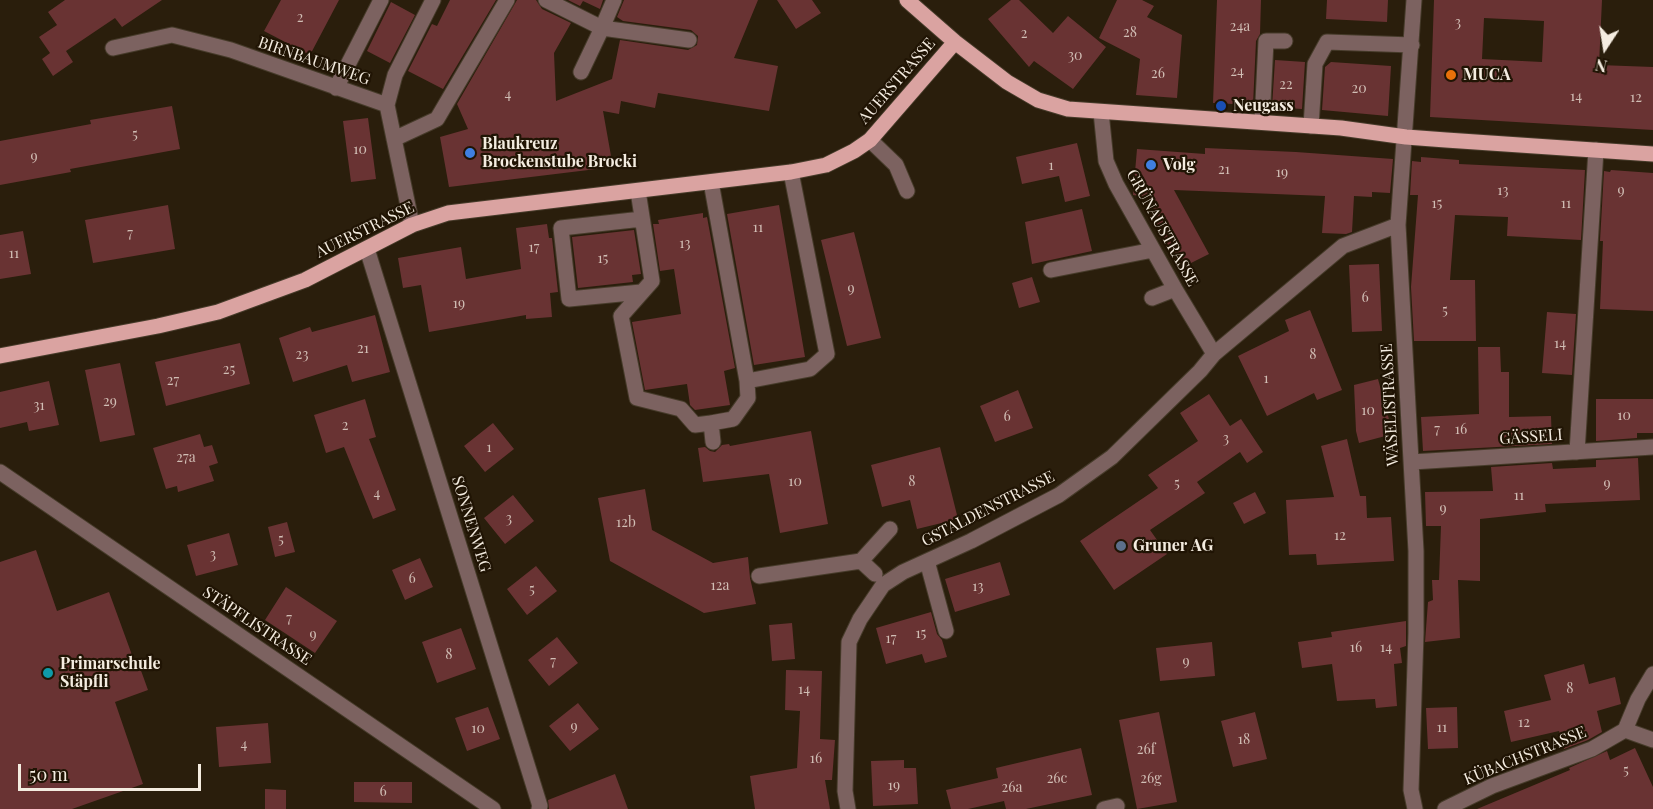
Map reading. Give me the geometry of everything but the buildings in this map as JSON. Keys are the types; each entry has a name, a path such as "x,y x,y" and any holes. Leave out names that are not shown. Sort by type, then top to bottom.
{"main road":[{"path":"907,0 955,42 1007,82 1038,100 1068,109 1341,128 1406,137 1653,154"},
{"name":"AUERSTRASSE","path":"0,356 158,326 218,312 306,280 412,225 448,213 791,172 826,165 854,152 870,140 955,42"}],"street":[{"path":"336,88 381,0"},
{"path":"412,225 387,105 395,75 433,0"},
{"path":"394,139 437,119 507,0"},
{"path":"546,0 602,28 689,40"},
{"path":"581,72 614,0"},
{"name":"WÄSELISTRASSE","path":"1414,0 1398,225 1416,551 1411,790 1415,809"},
{"name":"BIRNBAUMWEG","path":"113,48 172,35 231,50 387,105"},
{"path":"1262,122 1266,41 1285,41"},
{"path":"1311,126 1315,64 1327,42 1412,45"},
{"name":"GRÜNAUSTRASSE","path":"1101,112 1106,161 1116,184 1175,289 1215,354"},
{"path":"870,140 896,165 907,192"},
{"path":"1577,452 1596,150"},
{"path":"747,381 810,369 827,354 791,172"},
{"path":"638,191 652,281 621,316 637,398 681,409 695,425 733,419 748,398 747,381 711,182"},
{"path":"641,292 569,299 561,228 642,219"},
{"name":"GSTALDENSTRASSE","path":"848,809 845,791 849,642 860,619 883,585 903,572 971,541 1046,502 1112,457 1215,354 1343,246 1398,225"},
{"name":"SONNENWEG","path":"367,249 540,807 538,809"},
{"path":"1051,270 1153,250"},
{"path":"1152,298 1175,289"},
{"path":"711,423 713,442"},
{"name":"GÄSSELI","path":"1412,462 1653,447"},
{"name":"STÄPFLISTRASSE","path":"0,472 493,809"},
{"path":"759,576 861,561 890,529"},
{"path":"861,561 875,574"},
{"path":"927,561 946,631"},
{"path":"1653,674 1638,699 1624,730 1653,740"},
{"name":"KÜBACHSTRASSE","path":"1445,809 1492,786 1592,749 1624,730"}],"place":[{"name":"MUCA","path":"1451,75"},
{"name":"Neugass","path":"1221,106"},
{"name":"Blaukreuz Brockenstube Brocki","path":"470,153"},
{"name":"Volg","path":"1151,165"},
{"name":"Gruner AG","path":"1121,546"},
{"name":"Primarschule Stäpfli","path":"48,673"}]}
